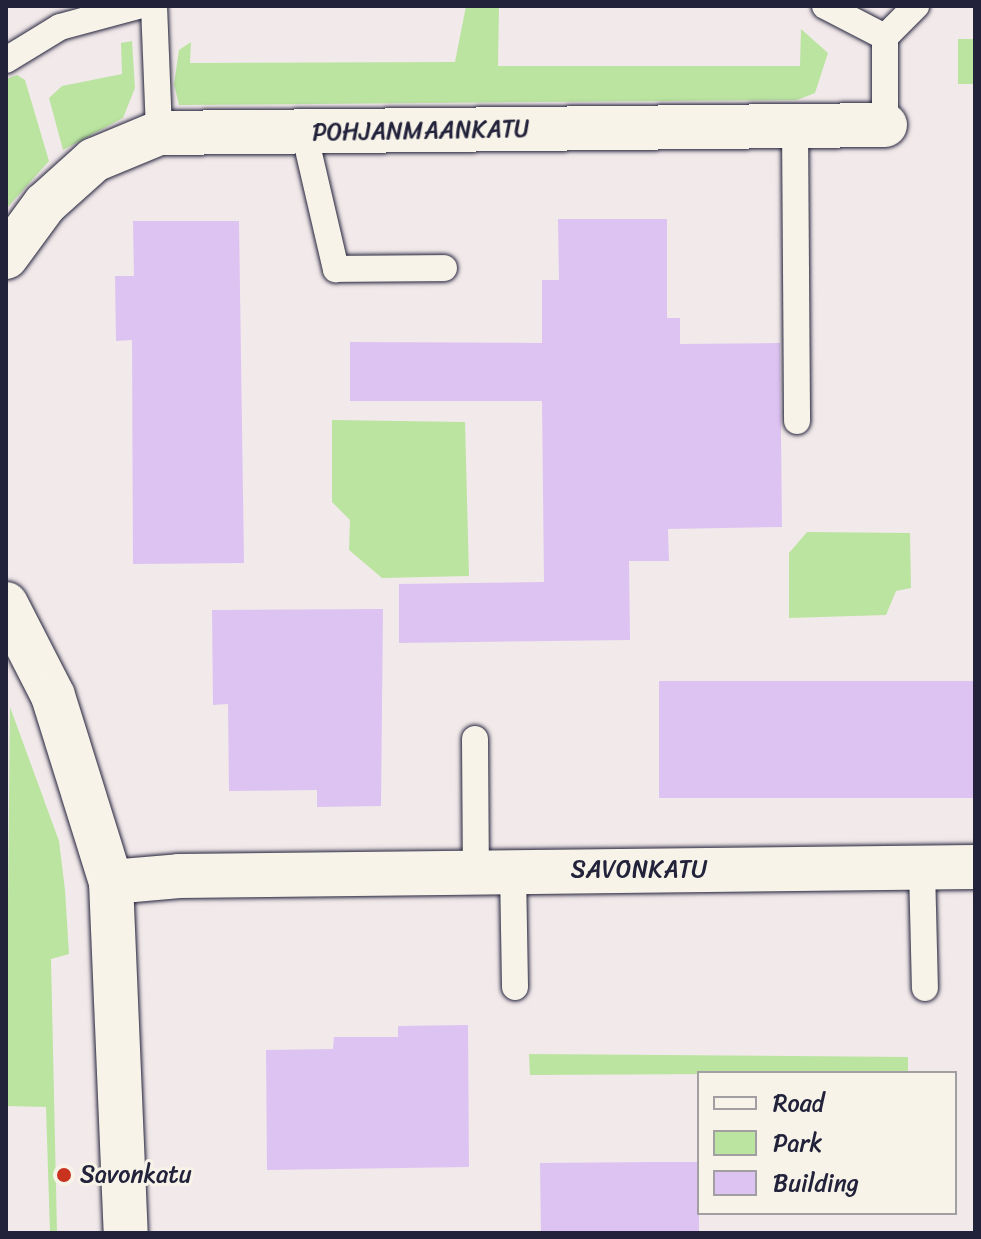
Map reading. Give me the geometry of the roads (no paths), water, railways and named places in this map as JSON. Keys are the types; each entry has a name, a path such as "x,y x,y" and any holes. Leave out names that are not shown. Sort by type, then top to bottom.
{"street":[{"name":"POHJANMAANKATU","path":"6,257 45,204 94,160 159,133 885,125"},
{"path":"6,604 53,696 111,882 126,1233"},
{"name":"SAVONKATU","path":"111,882 495,872 975,867"}],"lane":[{"path":"6,60 60,27 138,6"},
{"path":"154,6 159,133"},
{"path":"825,6 885,37"},
{"path":"885,125 885,37 916,6"},
{"path":"795,126 797,421"},
{"path":"304,132 336,269 444,268"},
{"path":"475,739 515,987"},
{"path":"922,868 925,988"}],"place":[{"name":"Savonkatu","path":"64,1175"}]}
